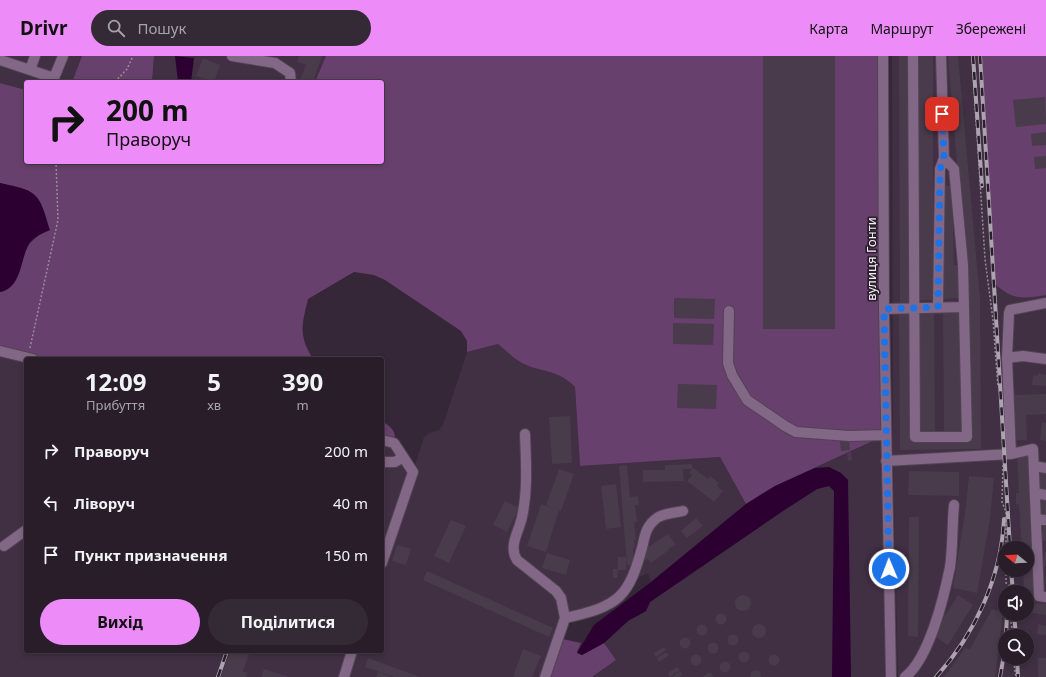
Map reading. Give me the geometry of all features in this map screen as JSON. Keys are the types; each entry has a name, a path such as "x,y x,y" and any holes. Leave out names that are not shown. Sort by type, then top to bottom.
{"street":[{"path":"30,70 35,56"},
{"path":"5,60 54,78 63,56"},
{"path":"232,56 275,63 290,73 291,80"},
{"name":"вулиця Гонти","path":"883,56 884,309 891,677"},
{"path":"913,56 915,437 967,437 963,265 954,169 944,158"},
{"path":"938,307 940,169 944,158 941,56"},
{"path":"1007,454 1007,358 1010,310 1046,303"},
{"path":"884,309 964,306"},
{"path":"729,311 728,362 732,375 747,400 796,432 849,436 886,435"},
{"path":"0,351 27,357"},
{"path":"1007,358 1023,356 1046,359"},
{"path":"525,434 526,489 522,517 512,548 517,560 556,591 561,598 565,618 545,677"},
{"path":"384,440 394,443 413,472 384,557"},
{"path":"886,461 1007,454 1033,449 1036,519 1041,545 1042,571 1039,596 1046,597"},
{"path":"384,462 395,462 403,457"},
{"path":"1034,466 1046,468"},
{"path":"1035,493 1046,495"},
{"path":"905,677 913,671 931,638 950,566 954,505"},
{"path":"565,618 603,607 621,595 632,581 646,532 650,524 658,517 683,511"},
{"path":"1036,519 1046,520"},
{"path":"4,546 24,531"},
{"path":"344,677 351,653"}],"path":[{"path":"117,80 127,70 133,56"},
{"path":"972,56 985,252 994,320 998,391"},
{"path":"31,357 58,220 56,164"},
{"path":"1006,541 1006,512 1002,502 1007,454"},
{"path":"1014,665 1016,677"}],"shaded area":[{"path":"0,56 82,56 73,80 24,80 24,89 0,83"},
{"path":"82,56 154,56 152,80 73,80"},
{"path":"154,56 520,56 356,65 351,80 152,80"},
{"path":"175,56 194,58 191,80 178,80"},
{"path":"326,56 883,56 886,435 775,486 746,504 720,457 580,466 575,387 569,381 556,374 522,363 498,344 467,352 467,341 461,331 385,280 374,275 354,272 308,299 303,323 303,336 312,357 25,357 0,351 0,292 13,285 26,249 40,234 29,191 0,183 0,83 24,89 24,164 384,164 384,80 316,80"},
{"path":"892,56 1046,56 1046,677 898,677 893,460"},
{"path":"980,56 1046,56 1046,295 1018,297 1006,293 994,283"},
{"path":"0,183 23,189 36,196 43,208 50,230 33,239 26,250 13,285 0,292"},
{"path":"498,344 522,363 556,373 567,378 575,387 580,466 720,457 746,504 651,582 648,573 632,581 621,595 565,618 545,677 0,677 0,351 24,358 24,653 384,653 384,440 394,443 413,471 424,437 429,433 439,430 443,425 467,352"},
{"path":"384,422 393,430 395,435 394,443 384,440"},
{"path":"886,435 891,677 592,677 616,660 604,643 628,621 646,611 650,602 783,511 817,489 829,486 815,468"},
{"path":"829,467 841,473 848,480 851,677 832,677 834,491 829,486 817,489 783,511 650,602 646,611 628,621 604,643 582,655 577,653 594,625 651,582 746,504 775,486 815,468"},
{"path":"558,638 581,643 577,652 582,655 604,643 616,660 592,677 545,677"}],"building":[{"path":"299,56 322,56 314,80 300,80 306,65 297,62"},
{"path":"763,56 835,56 835,329 763,329"},
{"path":"899,56 909,56 910,303 900,304"},
{"path":"916,56 933,56 933,300 916,300"},
{"path":"948,56 958,56 980,299 981,449 900,450 899,311 910,312 911,442 971,441 968,295"},
{"path":"203,58 220,65 215,80 208,80 196,76"},
{"path":"1045,97 1046,124 1016,127 1013,100"},
{"path":"1046,132 1046,145 1032,146 1031,134"},
{"path":"1046,156 1046,168 1035,169 1034,157"},
{"path":"942,186 952,186 954,265 960,265 961,298 944,299"},
{"path":"674,298 715,299 714,319 674,318"},
{"path":"917,312 934,312 935,433 918,433"},
{"path":"943,313 962,313 964,433 944,433"},
{"path":"673,323 714,324 713,345 673,344"},
{"path":"1038,373 1046,375 1046,386 1032,385 1033,375 1038,376"},
{"path":"678,384 717,385 716,409 677,408"},
{"path":"1046,394 1046,414 1026,415 1027,440 1015,440 1013,395"},
{"path":"570,416 572,463 552,464 549,417"},
{"path":"1042,422 1046,423 1046,441 1040,440"},
{"path":"849,440 850,450 841,451 840,441"},
{"path":"851,452 852,460 848,461 847,453"},
{"path":"1029,453 1032,492 1029,492 1031,541 1022,541 1019,504 1016,505 1016,493 1019,493 1017,454"},
{"path":"692,464 692,469 683,469 684,481 643,482 643,470 665,470 665,465"},
{"path":"627,465 630,497 638,496 639,505 635,505 637,522 634,522 636,540 634,540 635,548 633,548 633,565 627,565 619,466"},
{"path":"693,468 708,479 710,476 719,483 717,486 723,491 714,502 687,481 692,475 689,473"},
{"path":"559,469 574,474 561,511 546,505"},
{"path":"909,471 959,472 959,496 908,495"},
{"path":"1040,472 1046,473 1046,491 1038,490"},
{"path":"969,476 994,478 990,519 977,593 953,588 965,513"},
{"path":"616,484 621,527 606,529 601,486"},
{"path":"1042,498 1046,499 1046,516 1039,515"},
{"path":"505,501 519,508 507,532 493,525"},
{"path":"541,504 559,510 546,552 527,546"},
{"path":"909,517 919,517 918,637 908,636"},
{"path":"696,518 703,526 687,538 681,531"},
{"path":"451,520 466,526 449,563 434,556"},
{"path":"1043,524 1046,524 1046,541 1041,540"},
{"path":"668,534 676,545 668,549 669,550 651,563 648,559 644,561 641,557 642,551"},
{"path":"397,545 411,549 406,565 392,561"},
{"path":"1045,552 1046,566 1043,566"},
{"path":"547,553 570,560 566,575 542,568"},
{"path":"618,557 626,557 626,570 618,570"},
{"path":"613,569 618,569 617,578 613,578"},
{"path":"427,571 553,628 549,637 423,580"},
{"path":"1023,577 1033,577 1033,585 1024,585"},
{"path":"743,595 749,597 751,603 749,609 743,611 737,609 735,603 737,597"},
{"path":"958,595 973,605 948,645 933,635"},
{"path":"1034,603 1046,604 1046,615 1034,613"},
{"path":"992,609 998,611 998,621 1002,621 1001,629 998,629 998,653 995,677 944,677 965,648 970,649"},
{"path":"721,613 725,615 727,619 725,623 721,625 717,623 715,619 717,615"},
{"path":"702,624 706,626 708,630 706,634 702,636 698,634 696,630 698,626"},
{"path":"759,624 764,626 766,631 764,636 759,638 754,636 752,631 754,626"},
{"path":"1038,624 1046,626 1046,635 1037,634"},
{"path":"733,634 737,636 739,640 737,644 733,646 729,644 727,640 729,636"},
{"path":"685,637 689,639 691,643 689,647 685,649 681,647 679,643 681,639"},
{"path":"713,642 717,644 719,648 717,652 713,654 709,652 707,648 709,644"},
{"path":"664,647 666,650 656,657 654,653"},
{"path":"523,649 541,656 532,677 513,677"},
{"path":"744,651 748,653 750,657 748,661 744,663 740,661 738,657 740,653"},
{"path":"667,652 669,655 659,662 657,658"},
{"path":"229,653 249,653 243,671 248,673 246,677 221,677"},
{"path":"696,654 700,656 702,660 700,664 696,666 692,664 690,660 692,656"},
{"path":"774,654 778,656 780,660 778,664 774,666 770,664 768,660 770,656"},
{"path":"368,658 420,677 394,677 365,667"},
{"path":"1038,658 1046,658 1046,677 1038,677"},
{"path":"725,661 729,663 731,667 729,671 725,673 721,671 719,667 721,663"},
{"path":"677,667 680,670 670,677 668,673"},
{"path":"264,669 289,677 261,677"},
{"path":"754,670 760,671 761,677 750,677 751,672"},
{"path":"680,671 682,675 679,677 672,677"},
{"path":"378,672 391,677 376,677"},
{"path":"707,673 711,673 714,677 703,677"}],"railway":[{"path":"973,56 982,186"},
{"path":"980,56 1010,541"},
{"path":"936,677 963,642 984,604 998,563 1004,519"},
{"path":"1012,577 1012,585"},
{"path":"1006,629 1007,621"},
{"path":"1015,621 1015,629"},
{"path":"218,677 226,653"},
{"path":"1000,677 1002,665"},
{"path":"1017,665 1018,677"}],"route":[{"path":"889,569 884,309 938,307 940,169 944,158 942,114"}]}
